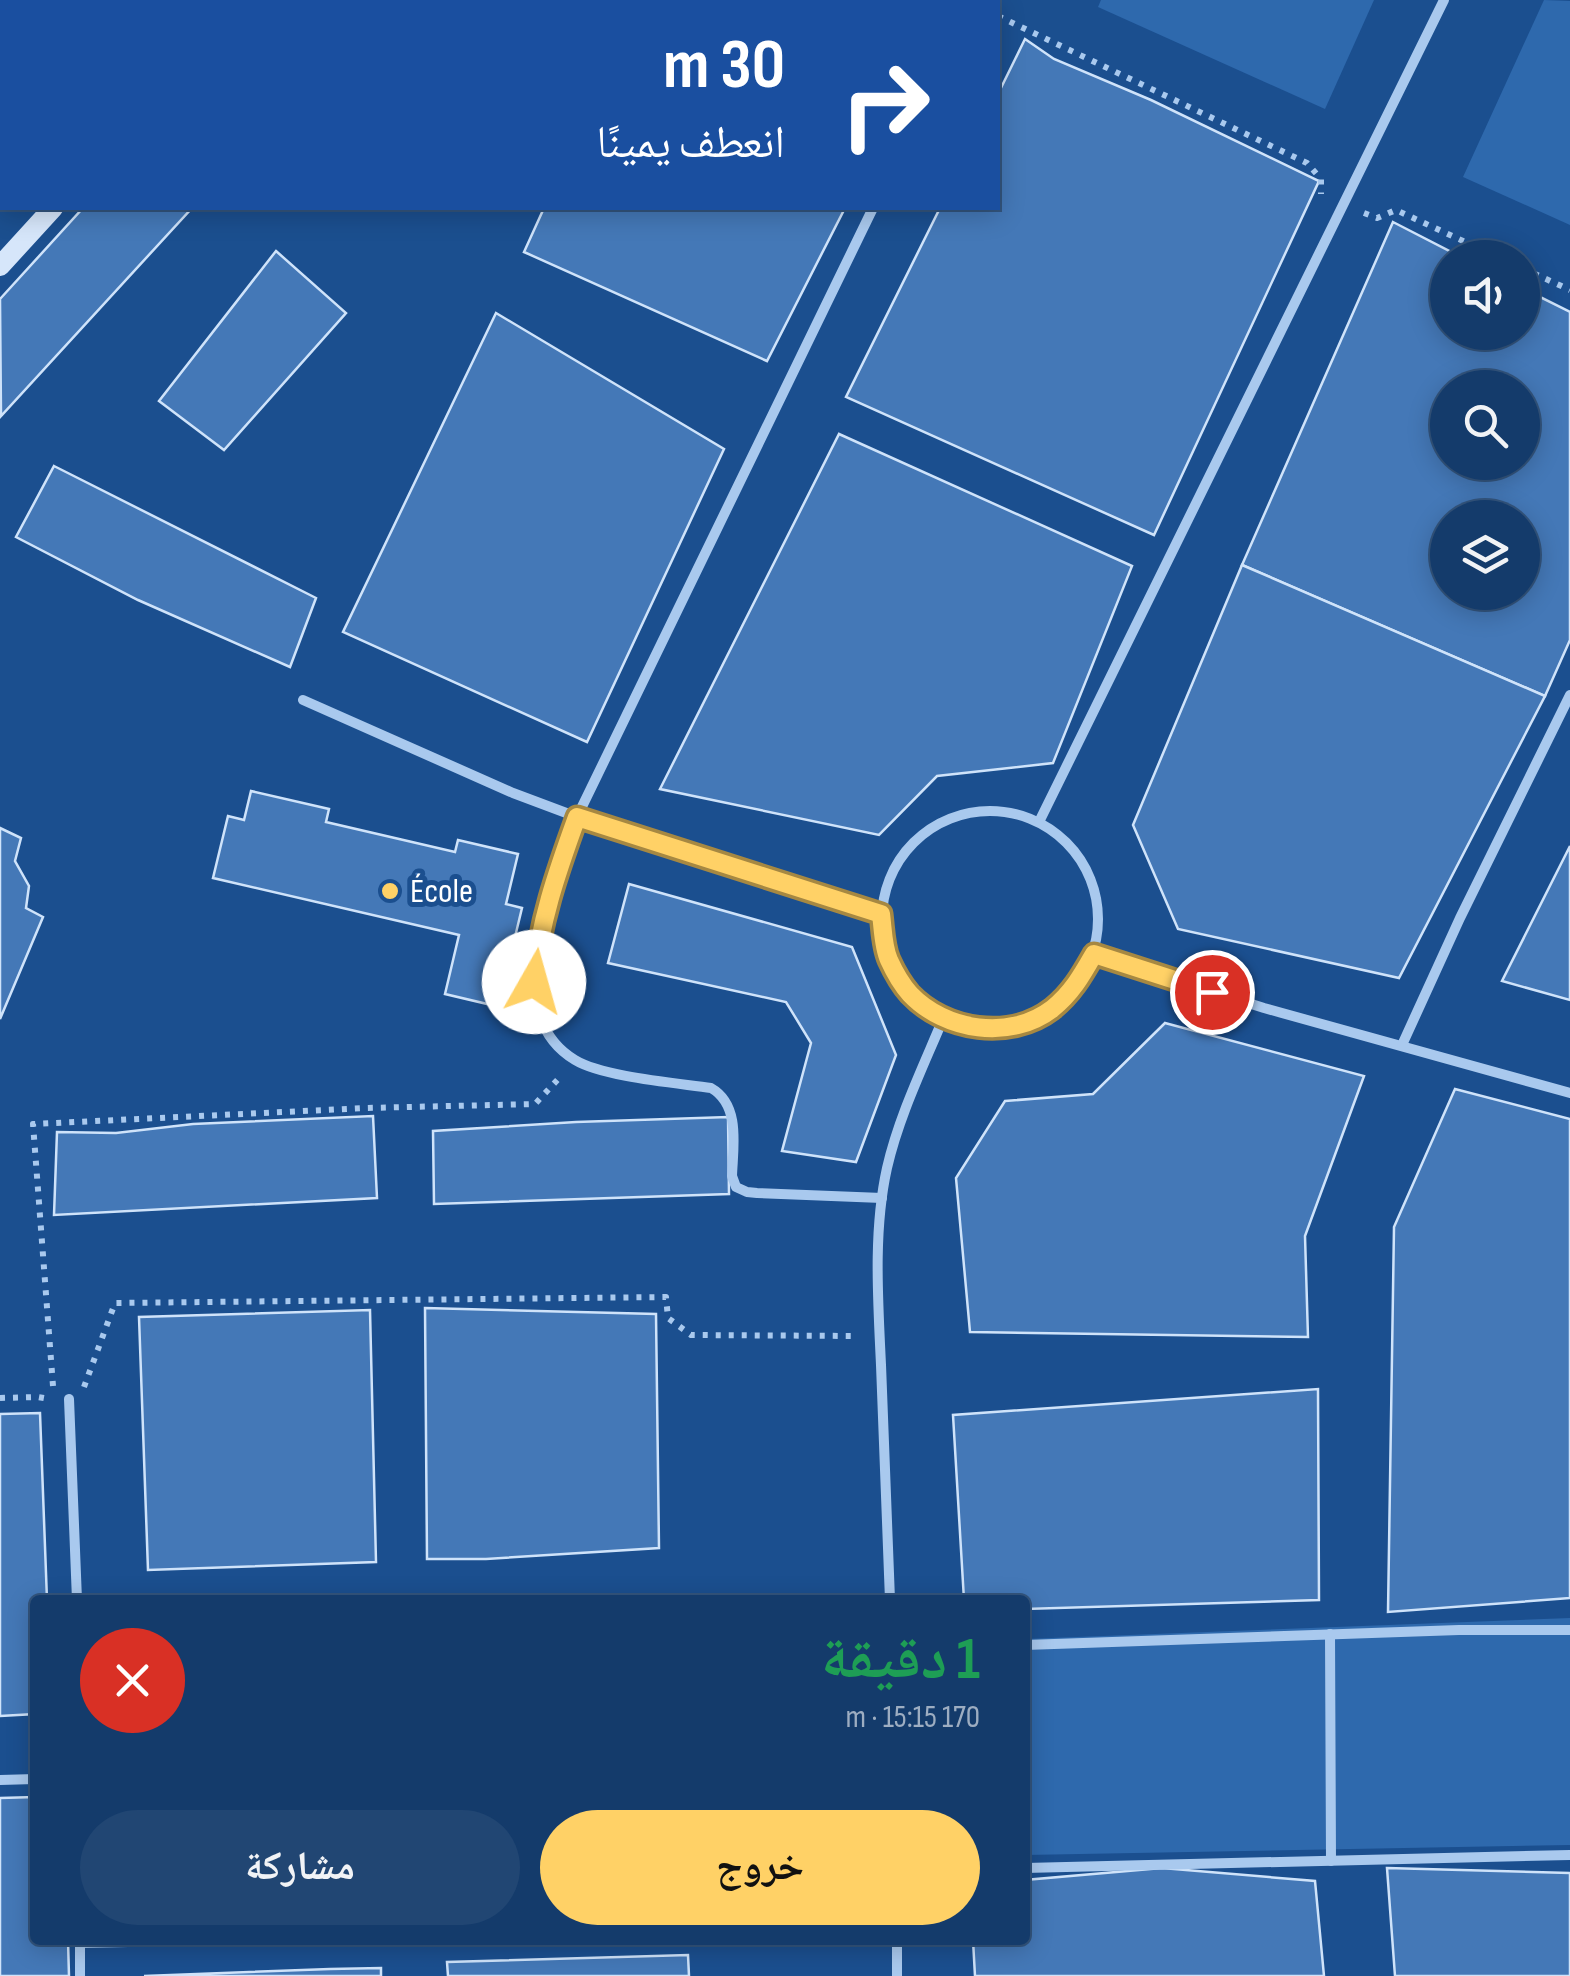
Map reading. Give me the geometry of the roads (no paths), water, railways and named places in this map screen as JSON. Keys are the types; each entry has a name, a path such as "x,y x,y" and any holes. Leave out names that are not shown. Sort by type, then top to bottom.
{"street":[{"path":"1039,822 1444,0"},
{"path":"0,266 51,210"},
{"path":"872,210 577,817 544,916 534,982 541,1023 575,1060 611,1072 711,1088 727,1101 736,1186 747,1192 882,1198"},
{"path":"1402,1044 1570,695"},
{"path":"303,700 513,793 577,817 881,914"},
{"path":"1005,811 1039,822 1070,845 1091,878 1099,915 1094,954 1077,986 1049,1011 1016,1026 979,1028 943,1018 909,993 887,957 881,914 888,880 908,848 935,826 969,812 1005,811"},
{"path":"1094,954 1264,1008 1570,1093"},
{"path":"890,1595 878,1237 888,1166 898,1132 943,1018"},
{"path":"70,1400 77,1595"},
{"path":"1030,1645 1460,1630 1570,1630"},
{"path":"1330,1634 1331,1861"},
{"path":"0,1780 30,1779"},
{"path":"1030,1868 1570,1855"},
{"path":"80,1945 80,1976"},
{"path":"897,1945 897,1976"}],"place":[{"name":"École","path":"390,891"}]}
